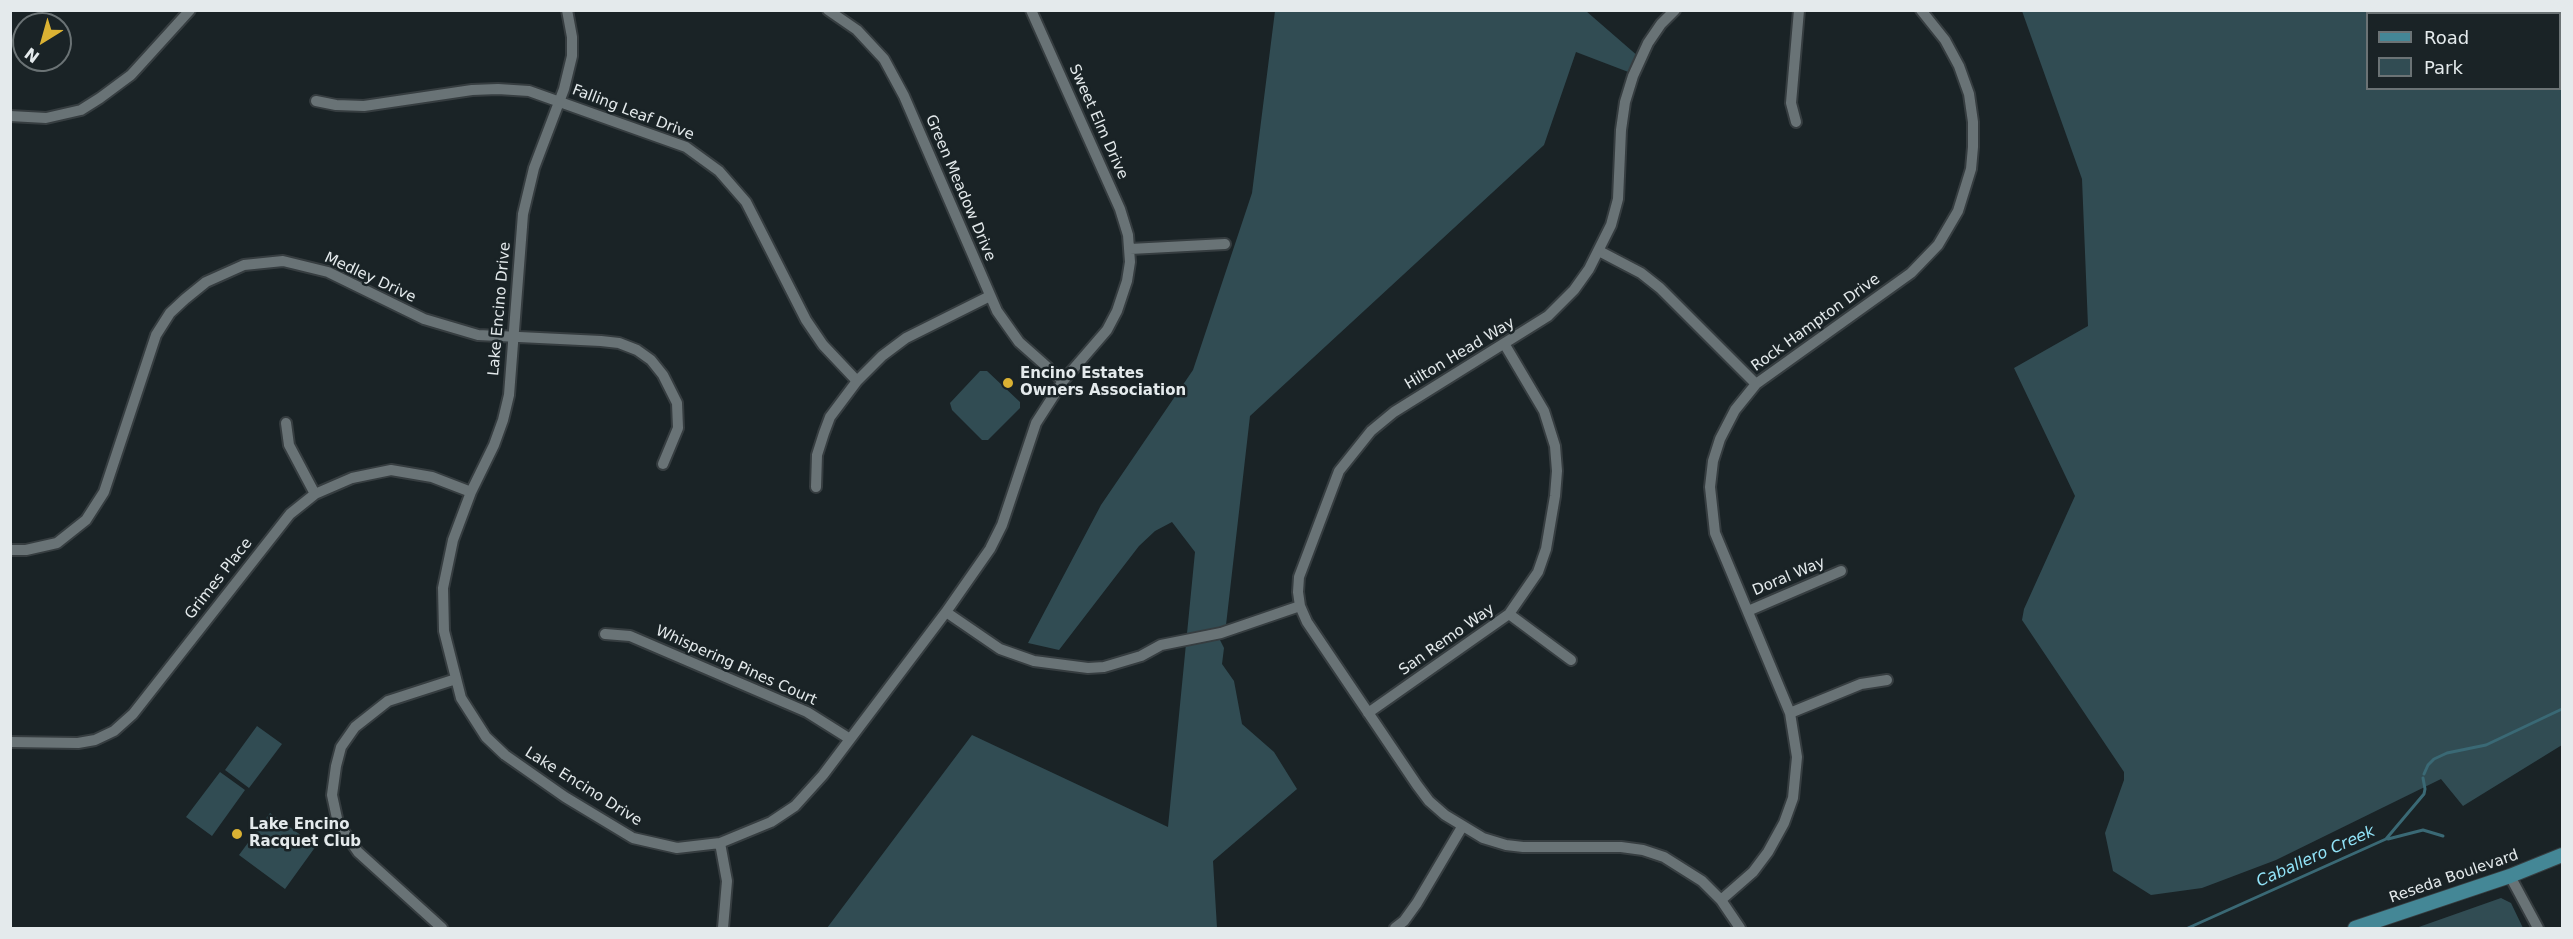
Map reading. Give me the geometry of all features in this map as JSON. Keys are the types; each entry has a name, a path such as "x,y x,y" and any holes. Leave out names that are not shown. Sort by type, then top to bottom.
{"main road":[{"name":"Reseda Boulevard","path":"2355,928 2510,876 2562,855"}],"street":[{"path":"10,129 11,117 56,116 81,110 100,98 131,75 190,10"},
{"name":"Lake Encino Drive","path":"567,10 572,37 572,56 559,102 534,168 523,214 509,395 494,445 471,492 453,540 443,588 444,631 456,679 470,715 486,737 505,755 565,797 633,838 677,848 720,843 771,822 795,806 850,739 946,612 990,549 1005,516 1032,432 1063,381 1107,330 1117,311 1127,281 1130,249"},
{"name":"Green Meadow Drive","path":"828,10 857,30 884,59 904,96 997,311 1019,342 1063,381"},
{"name":"Sweet Elm Drive","path":"1031,10 1120,209 1130,249"},
{"name":"Hilton Head Way","path":"1675,10 1661,24 1648,43 1624,102 1618,199 1611,225 1584,276 1560,306 1533,327 1394,411 1353,451 1339,471 1332,487 1299,577 1300,606 1307,622 1429,801 1462,827 1484,838 1523,848 1621,847 1643,850 1684,867 1702,881 1721,900 1740,928"},
{"path":"1796,122 1791,103 1799,10"},
{"name":"Rock Hampton Drive","path":"1721,900 1753,872 1768,852 1784,823 1793,798 1797,776 1796,744 1790,713 1715,533 1710,487 1713,460 1720,438 1735,410 1756,384 1911,273 1938,245 1958,211 1971,169 1973,122 1969,94 1959,66 1945,40 1921,10"},
{"name":"Falling Leaf Drive","path":"316,101 336,105 364,106 498,89 529,92 686,147 719,171 746,202 806,320 817,337 857,381"},
{"path":"1130,249 1225,244"},
{"path":"1599,251 1641,273 1660,288 1756,384"},
{"name":"Medley Drive","path":"10,550 26,550 57,543 87,520 104,492 156,335 170,314 206,282 244,265 263,262 283,261 328,272 400,308 447,328 478,335 512,338 538,337 619,343 637,350 651,360 672,389 677,402 678,428 663,464"},
{"path":"816,487 817,455 830,417 857,381 882,356 906,338 990,296"},
{"name":"San Remo Way","path":"1368,713 1509,614 1538,572 1551,522 1557,471 1555,446 1544,411 1505,345"},
{"path":"286,423 289,445 315,494"},
{"name":"Grimes Place","path":"10,742 78,743 95,740 114,731 133,714 290,513 315,494 352,478 392,470 432,477 471,492"},
{"name":"Doral Way","path":"1748,611 1841,571"},
{"path":"946,612 1000,648 1034,662 1071,667 1104,667 1141,656 1161,645 1221,633 1300,606"},
{"path":"1509,614 1571,660"},
{"name":"Whispering Pines Court","path":"605,634 630,636 798,708 850,739"},
{"path":"442,928 358,852 338,823 332,795 341,747 355,727 388,701 456,679"},
{"path":"1790,713 1861,684 1887,680"},
{"path":"1395,928 1404,921 1417,903 1462,827"},
{"path":"720,843 727,881 723,928"},
{"path":"2510,876 2538,928"}],"green space":[{"path":"1275,11 1586,11 1639,57 1631,73 1576,52 1544,145 1250,416 1226,625 1220,640 1224,648 1222,664 1234,681 1242,724 1274,752 1297,789 1213,861 1217,928 827,928 972,735 1168,827 1195,552 1172,522 1155,531 1139,546 1059,650 1028,643 1101,505 1193,370 1252,193"},
{"path":"2022,11 2562,11 2562,745 2463,806 2441,779 2276,860 2202,888 2151,895 2113,871 2105,833 2124,780 2124,772 2022,620 2024,609 2075,496 2014,368 2088,326 2082,179"},
{"path":"980,371 987,371 1020,402 1020,408 988,440 982,440 952,410 950,403"},
{"path":"257,726 282,744 249,788 225,770"},
{"path":"220,772 245,790 212,836 186,817"},
{"path":"270,813 316,846 285,889 239,855"},
{"path":"2501,898 2511,903 2523,928 2416,928"}],"waterway":[{"name":"Caballero Creek","path":"2424,774 2434,759 2447,753 2486,745 2562,709"},
{"name":"Caballero Creek","path":"2188,928 2386,839 2424,794 2423,778"},
{"path":"2388,839 2423,830 2443,836"}],"place":[{"name":"Encino Estates Owners Association","path":"1008,383"},
{"name":"Lake Encino Racquet Club","path":"237,834"}]}
